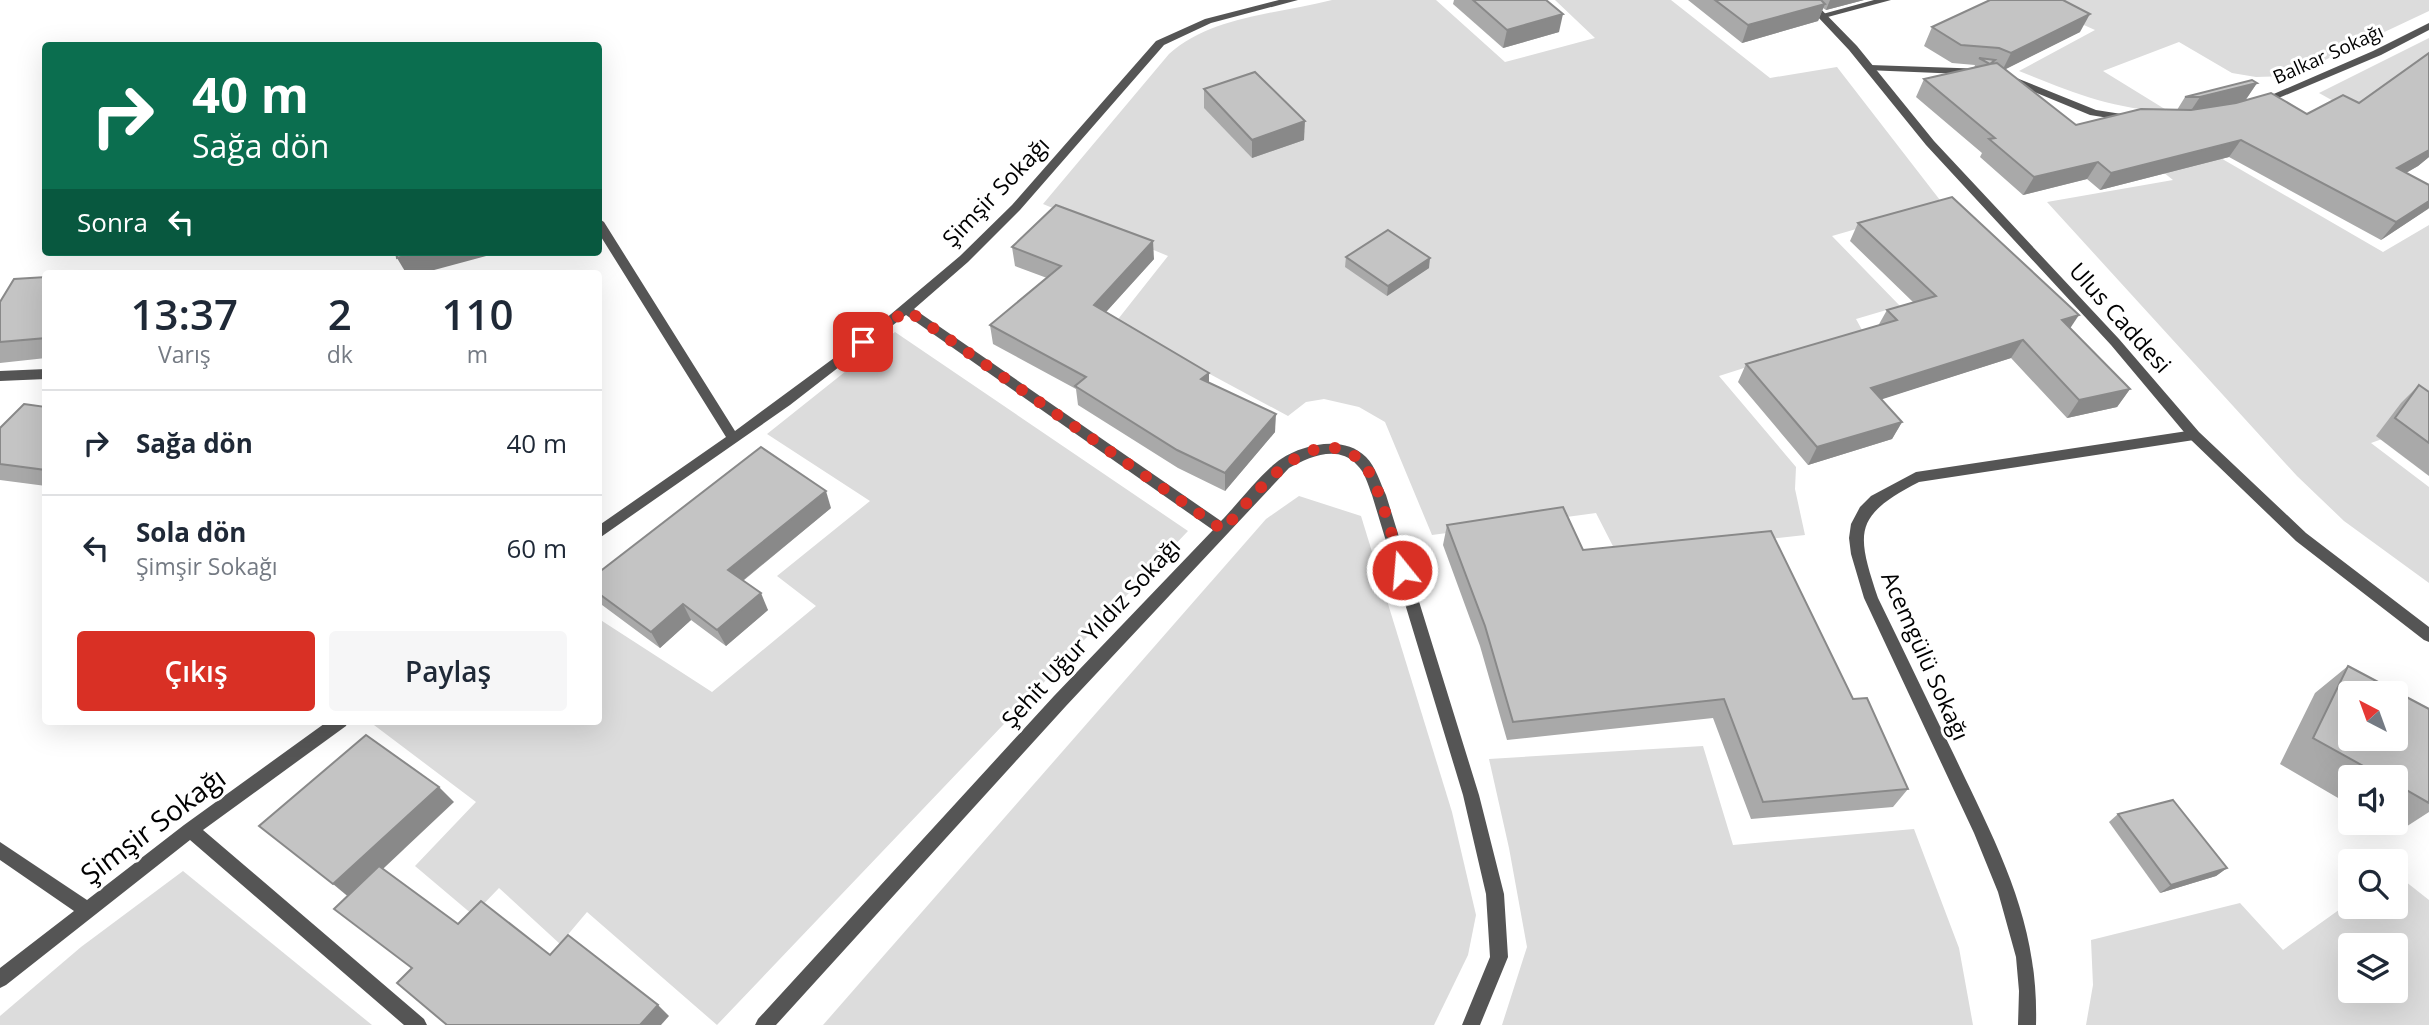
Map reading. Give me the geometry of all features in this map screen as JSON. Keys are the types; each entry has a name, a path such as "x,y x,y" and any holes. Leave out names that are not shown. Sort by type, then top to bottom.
{"street":[{"name":"Şimşir Sokağı","path":"602,531 907,310 966,258 1036,187 1160,43 1182,29 1213,18 1293,0"},
{"name":"Ulus Caddesi","path":"1807,0 1824,15 1870,68 1930,143 2115,342 2194,435 2301,537 2429,636"},
{"path":"1824,15 1886,0"},
{"name":"Balkar Sokağı","path":"2251,106 2365,59 2429,26"},
{"path":"1870,68 1969,69 1989,72 2094,113 2145,119"},
{"path":"602,228 733,438"},
{"path":"907,310 1223,530"},
{"path":"0,376 42,374"},
{"name":"Acemgülü Sokağı","path":"2027,1025 2031,991 2021,935 1992,855 1871,598 1858,560 1856,530 1863,512 1881,494 1916,477 2194,435"},
{"name":"Şehit Uğur Yıldız Sokağı","path":"765,1025 884,890 1284,464 1306,452 1335,448 1361,460 1379,495 1471,795 1495,894 1499,957 1471,1025"},
{"name":"Şimşir Sokağı","path":"0,979 190,830 334,725"},
{"path":"190,830 418,1025"},
{"path":"0,850 86,909"}],"shaded area":[{"path":"1332,0 1436,0 1505,62 1595,38 1555,0 1671,0 1770,78 1837,67 1943,204 1832,236 1900,306 1856,319 1862,330 1719,376 1796,467 1795,489 1805,535 1618,556 1596,513 1432,535 1385,422 1359,407 1324,399 1306,402 1288,416 1115,323 1168,256 1043,204 1169,54 1186,41 1246,18"},
{"path":"2028,0 2429,0 2429,11 2291,76 2256,77 2232,73 2179,42 2103,71 2168,111 2110,103 2019,71 2095,30"},
{"path":"2429,38 2429,154 2319,93"},
{"path":"2174,131 2383,252 2429,225 2429,422 2371,443 2429,487 2429,583 2344,521 2297,476 2047,202 2173,180 2115,134"},
{"path":"895,332 1188,531 717,1025 587,912 560,944 499,888 473,915 415,866 476,802 374,725 602,725 602,621 712,692 816,606 777,576 870,501 767,434"},
{"path":"1299,496 1361,516 1452,812 1476,915 1468,955 1434,1025 823,1025 1266,519"},
{"path":"1703,746 1733,845 1914,829 1959,948 1973,1025 1502,1025 1527,947 1489,759"},
{"path":"183,871 372,1025 0,1025 0,1016 81,947"},
{"path":"2408,883 2429,900 2429,1025 2086,1025 2093,985 2091,940 2240,903 2283,950 2338,911 2338,919 2408,919"}],"building":[{"path":"1473,0 1546,0 1563,14 1507,30"},
{"path":"1715,0 1821,0 1825,4 1748,25"},
{"path":"1990,0 2063,0 2090,14 2011,53 1999,48 1961,45 1932,27"},
{"path":"2429,53 2429,150 2397,168 2429,185 2429,201 2396,222 2241,140 2111,173 2098,162 2034,177 1989,139 1995,138 1924,79 1997,63 2076,125 2141,109 2191,110 2236,103 2271,93 2307,114 2343,95 2359,103"},
{"path":"1979,58 1995,60 1990,64"},
{"path":"1255,72 1305,121 1252,140 1204,89"},
{"path":"2252,80 2257,83 2200,97 2185,97"},
{"path":"1952,197 2079,315 2062,320 2130,389 2079,400 2023,340 1871,388 1902,422 1817,447 1746,364 1897,320 1887,310 1936,296 1858,223"},
{"path":"1056,205 1153,241 1094,305 1209,373 1201,379 1276,414 1225,473 1177,450 1075,386 1086,377 990,325 1061,266 1012,247"},
{"path":"1388,230 1430,258 1388,286 1346,257"},
{"path":"42,277 42,338 0,342 0,302 14,279"},
{"path":"2419,385 2429,392 2429,443 2395,418"},
{"path":"24,404 42,406 42,469 0,464 0,428"},
{"path":"761,447 826,491 728,570 761,593 717,630 683,604 651,632 602,596 602,570"},
{"path":"1563,507 1583,550 1771,531 1853,699 1867,698 1908,789 1763,802 1724,699 1513,722 1485,626 1447,525"},
{"path":"2348,666 2376,681 2341,681"},
{"path":"2338,687 2338,751 2408,751 2408,698 2429,709 2429,803 2408,791 2408,765 2361,765 2313,738"},
{"path":"366,735 439,787 333,884 259,826"},
{"path":"2173,800 2227,868 2171,885 2118,814"},
{"path":"379,866 458,924 481,901 550,955 568,935 658,1005 640,1025 447,1025 397,983 412,968 334,909"}],"route":[{"path":"863,342 907,310 1223,530 1284,464 1306,452 1335,448 1361,460 1379,495 1402,570"}]}
